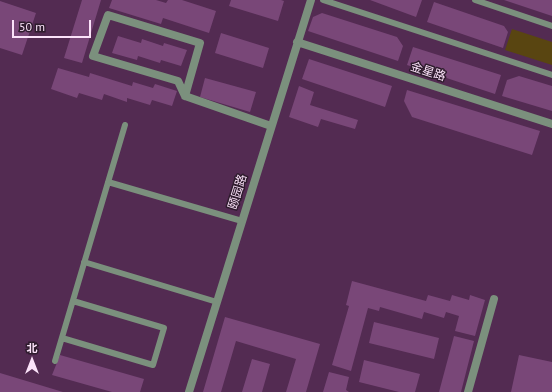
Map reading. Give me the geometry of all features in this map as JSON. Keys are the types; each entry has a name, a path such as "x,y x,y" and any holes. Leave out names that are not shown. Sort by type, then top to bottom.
{"street":[{"name":"颐园路","path":"189,392 311,0"},
{"path":"185,96 200,43 108,15 93,56 178,81 185,96 271,126"},
{"name":"金星路","path":"297,42 552,124"},
{"path":"468,392 494,299"}],"lane":[{"path":"323,0 552,75"},
{"path":"475,0 552,26"},
{"path":"55,361 124,126"},
{"path":"108,182 242,221"},
{"path":"84,262 217,302"},
{"path":"62,338 153,365 164,328 73,301"}],"shaded area":[{"path":"512,29 552,42 552,65 505,50"}],"building":[{"path":"82,0 101,0 82,63 64,58"},
{"path":"112,0 156,0 166,3 168,0 182,0 216,11 209,33 163,18 161,24 109,8"},
{"path":"231,0 284,1 278,21 229,6"},
{"path":"370,0 422,0 416,17"},
{"path":"504,0 552,0 552,16"},
{"path":"0,1 36,13 22,55 0,48"},
{"path":"434,2 504,26 508,32 503,48 427,22"},
{"path":"322,13 397,37 403,46 398,61 308,31 313,17"},
{"path":"221,33 269,48 263,68 215,53"},
{"path":"118,36 141,43 142,39 163,46 164,43 187,50 181,66 161,60 160,63 138,56 137,60 112,53"},
{"path":"413,47 501,75 495,94 407,65"},
{"path":"309,59 392,86 385,107 302,79"},
{"path":"58,68 89,77 90,73 132,86 133,82 153,88 155,84 177,91 172,106 152,100 150,105 127,98 127,102 104,94 102,100 79,93 77,98 51,89"},
{"path":"519,76 552,86 552,111 502,96 507,80"},
{"path":"205,78 256,92 250,112 200,97"},
{"path":"299,86 314,92 310,105 358,120 355,129 321,119 318,127 289,117"},
{"path":"407,90 540,131 532,155 412,117 404,101"},
{"path":"352,281 426,301 428,295 450,301 452,295 469,300 470,295 485,300 475,336 455,331 459,316 446,312 444,318 424,312 422,319 380,307 379,311 368,308 351,371 332,365 349,306 346,305"},
{"path":"225,317 320,344 306,392 286,392 296,359 236,341 221,392 203,392"},
{"path":"374,322 439,338 434,359 369,343"},
{"path":"454,336 474,341 461,392 439,392"},
{"path":"60,355 144,379 140,392 112,392 52,375"},
{"path":"519,355 552,362 552,392 511,392"},
{"path":"252,359 270,364 262,392 242,392"},
{"path":"364,360 420,374 415,392 399,392 359,382"},
{"path":"329,372 349,377 346,390 349,392 323,392"},
{"path":"0,373 63,392 0,392"}]}
